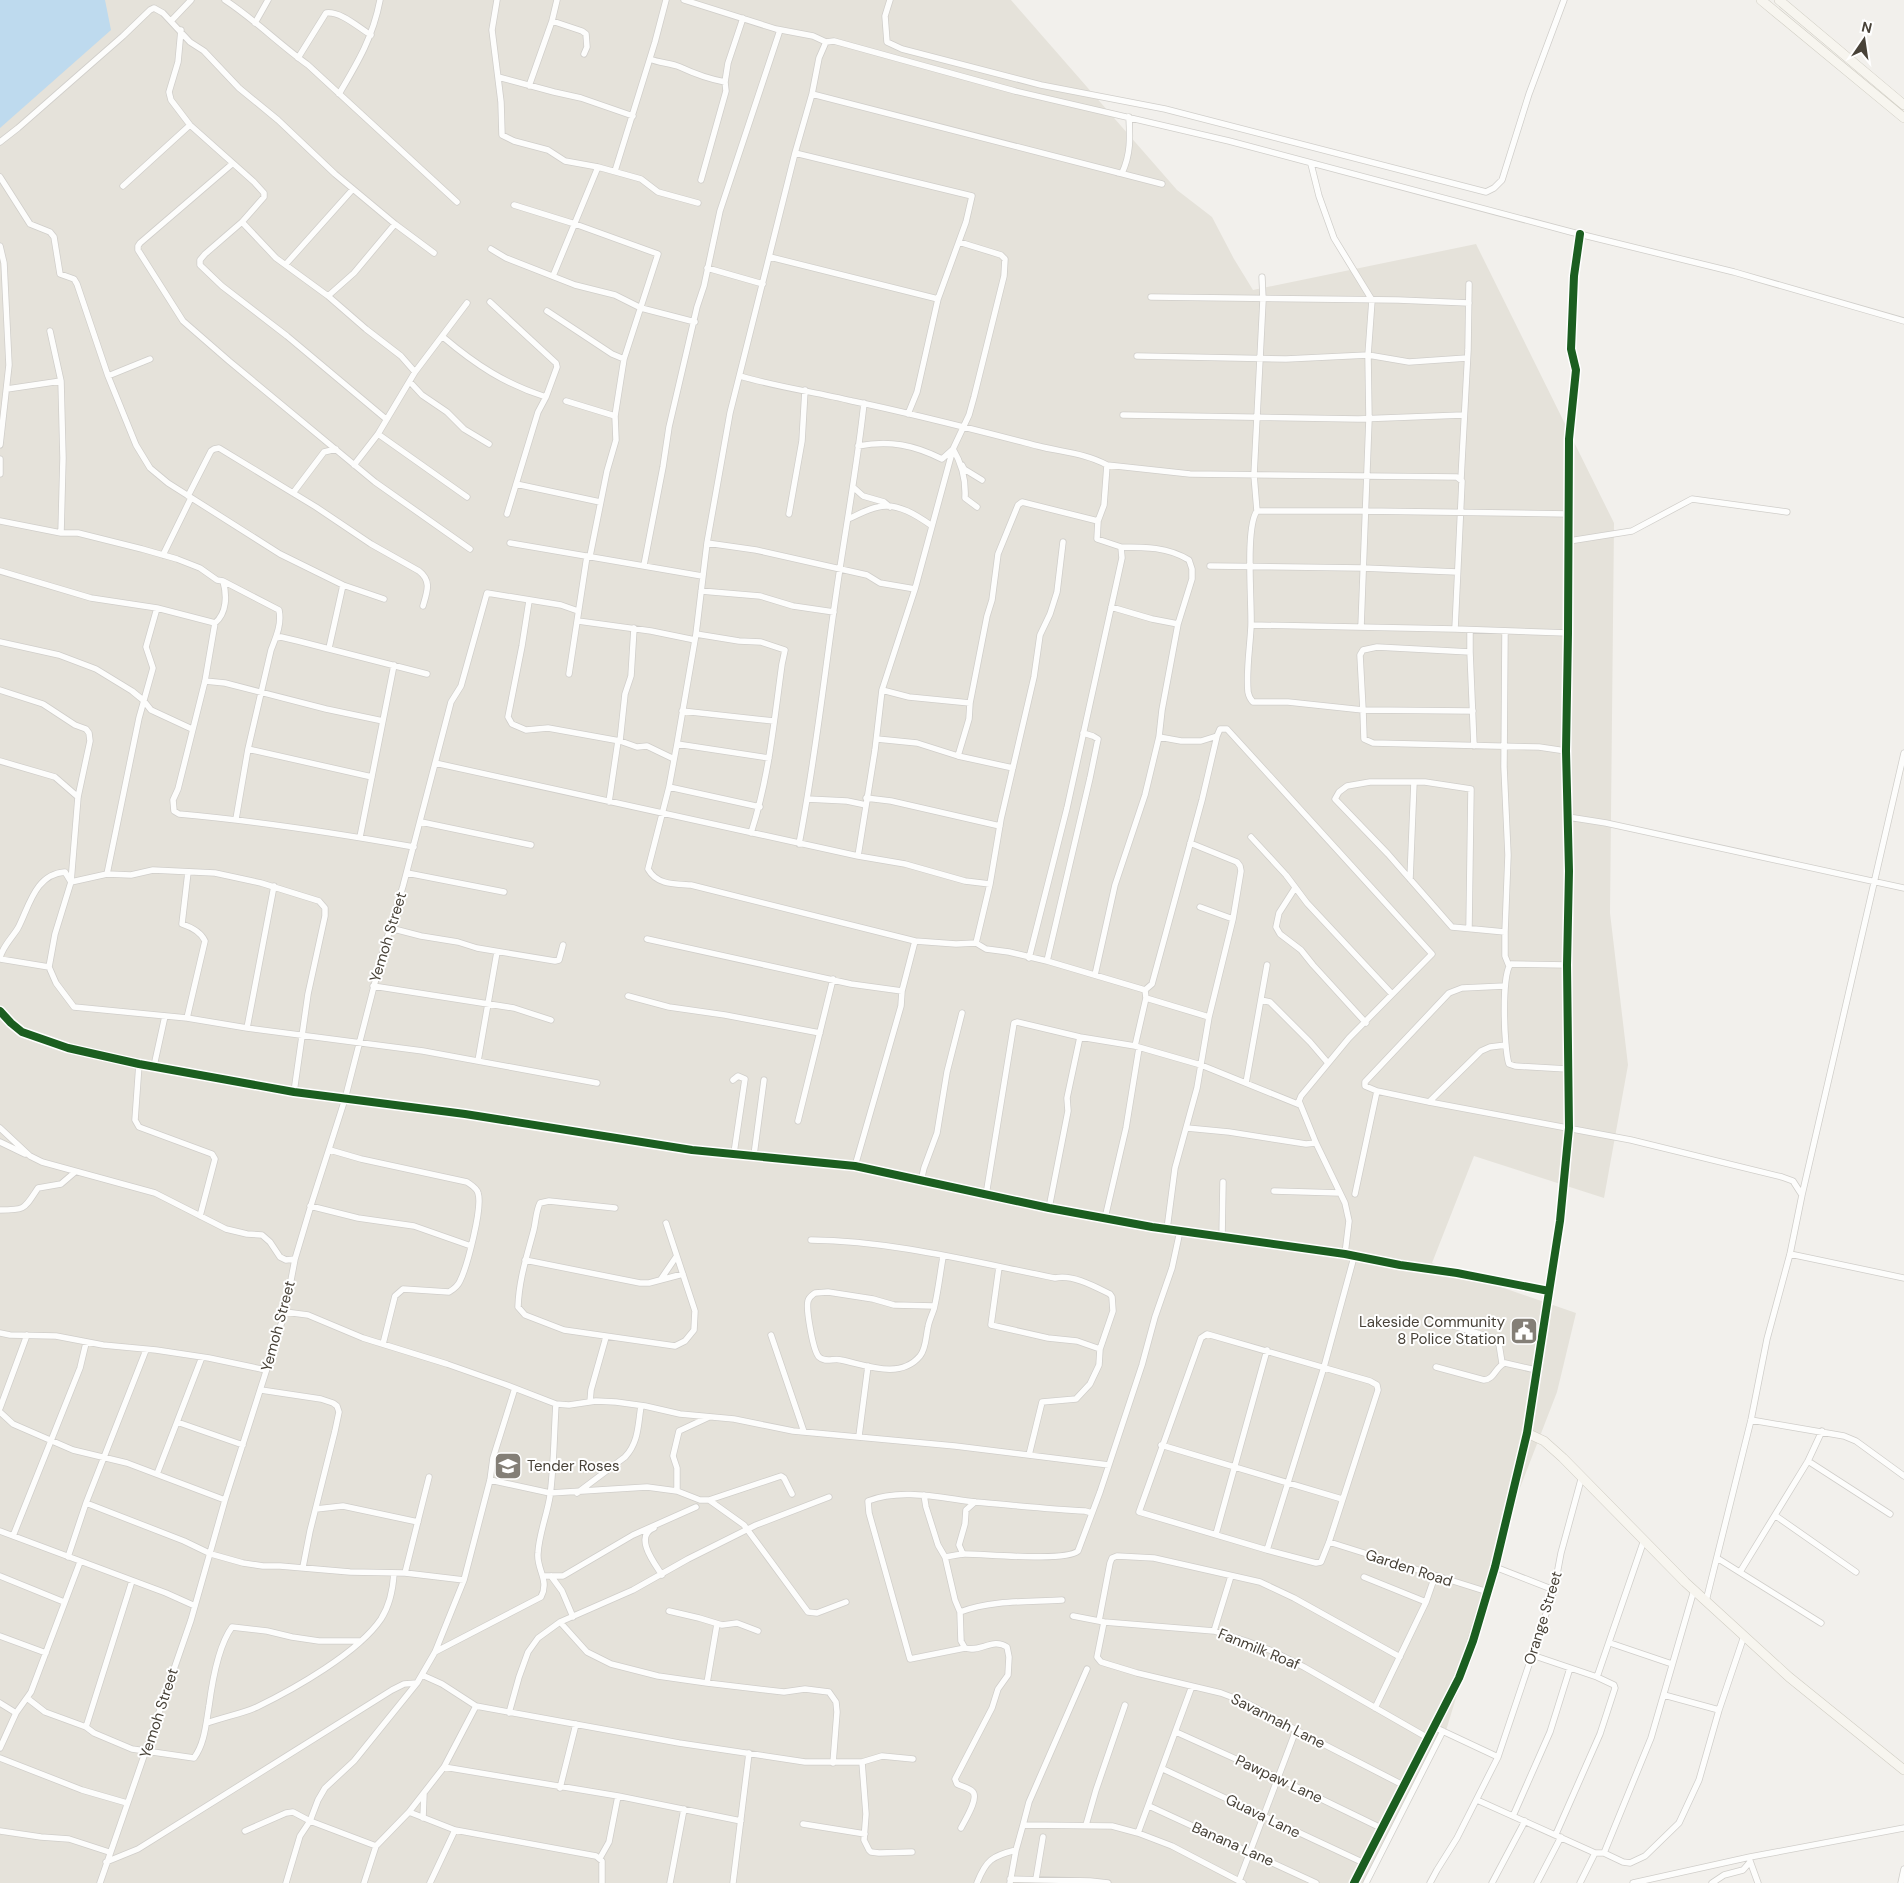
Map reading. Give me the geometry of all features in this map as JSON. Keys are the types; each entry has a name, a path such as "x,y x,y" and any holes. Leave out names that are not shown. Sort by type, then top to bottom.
{"street":[{"path":"171,21 190,0"},
{"path":"225,0 298,58 458,202"},
{"path":"255,23 268,0"},
{"path":"339,94 371,35 380,0"},
{"path":"498,0 493,16 492,30 501,102 502,135 514,141 548,150 566,161 598,166 640,179 658,192 698,203"},
{"path":"529,86 552,21 557,0"},
{"path":"615,171 650,59 666,0"},
{"path":"684,0 780,30 813,36 826,42 834,41 1015,91 1229,141 1580,234 1734,272 1904,321"},
{"path":"890,0 885,16 888,42 902,49 1041,84 1164,109 1486,192 1494,188 1502,180 1529,94 1564,0"},
{"path":"1761,0 1904,118"},
{"path":"1779,0 1904,105"},
{"path":"0,142 154,8 160,10 181,30 190,42 204,51 239,88 278,120 353,189 434,253"},
{"path":"298,58 326,13 332,12 340,15 371,35"},
{"path":"701,180 726,91 725,82 728,63 742,18"},
{"path":"552,21 586,34 587,47 584,54"},
{"path":"181,30 178,62 169,96 190,125 264,192 264,197 242,222 204,254 200,260 200,265 222,286 287,336 386,419"},
{"path":"644,565 664,467 669,427 720,211 780,30"},
{"path":"826,42 819,58 812,94 728,423 702,576 696,637 677,744 669,787 648,869 656,879 666,883 690,885 914,941 956,944 976,943 986,949 1047,961 1145,990"},
{"path":"650,59 678,66 703,77 725,82"},
{"path":"498,77 581,98 633,116"},
{"path":"812,94 1162,184"},
{"path":"1116,172 1122,173 1127,163 1130,147 1129,117"},
{"path":"123,186 190,125"},
{"path":"796,153 972,196 966,222 938,299 917,392 908,414"},
{"path":"232,164 140,243 138,250 183,321 236,368 375,482 470,549"},
{"path":"1311,164 1319,196 1334,238 1372,300 1368,355 1369,419 1360,627"},
{"path":"553,276 598,166"},
{"path":"0,177 30,224 50,232 54,237 60,274 74,279 77,284 108,376 144,460 157,474 189,497 280,554 343,585 384,598"},
{"path":"286,264 353,189"},
{"path":"514,205 575,224 658,254 624,359 615,416 616,440 606,471 588,556 569,674"},
{"path":"242,222 265,248 328,296 401,356 415,372"},
{"path":"328,296 354,273 395,224"},
{"path":"1354,1883 1466,1661 1488,1592 1527,1433 1561,1213 1569,1128 1567,1069 1569,1044 1566,965 1569,871 1566,751 1569,440 1576,370 1571,345 1574,276 1580,234"},
{"path":"858,856 882,690 915,589 954,449 974,398 998,304 1005,264 1001,255 959,242"},
{"path":"0,246 4,263 7,300 9,365 0,445"},
{"path":"490,249 583,288 615,295 641,308 695,322"},
{"path":"770,257 938,299"},
{"path":"707,268 763,284"},
{"path":"1262,277 1263,300 1254,475 1257,511 1252,532 1250,566 1251,626 1248,669 1248,693 1250,699 1253,702 1288,702 1363,710 1473,711"},
{"path":"1455,629 1469,284"},
{"path":"1151,297 1469,303"},
{"path":"490,302 556,363 557,372 538,412 507,514"},
{"path":"354,465 378,434 415,372 468,304"},
{"path":"547,311 612,354 624,359"},
{"path":"50,331 61,381 63,458 61,533"},
{"path":"443,337 494,376 511,382 524,390 546,397"},
{"path":"1137,356 1286,358 1368,355 1409,362 1467,358"},
{"path":"108,376 150,359"},
{"path":"740,376 759,382 864,403 1078,454 1107,466 1190,474 1452,476 1460,479"},
{"path":"7,389 61,381"},
{"path":"410,382 422,395 447,412 464,429 489,444"},
{"path":"789,514 802,441 805,390"},
{"path":"566,401 615,416"},
{"path":"799,844 828,661 864,403"},
{"path":"1123,415 1369,419 1463,415"},
{"path":"378,434 467,497"},
{"path":"858,446 877,442 919,448 942,459 954,449"},
{"path":"163,555 211,451 214,448 219,448 371,544 425,575 428,586 423,606"},
{"path":"293,494 324,452 336,449"},
{"path":"954,449 966,485 965,498 977,507"},
{"path":"0,459 0,474"},
{"path":"960,463 964,469 982,480"},
{"path":"1095,975 1115,885 1145,796 1159,738 1162,710 1178,624 1192,579 1192,569 1189,560 1179,554 1168,550 1121,547 1097,540 1098,521 1104,505 1107,466"},
{"path":"516,484 600,502"},
{"path":"853,487 863,496 884,502 891,507"},
{"path":"1569,541 1632,532 1692,500 1787,512"},
{"path":"958,756 969,719 970,703 987,616 992,600 998,554 1018,505 1022,502 1098,521"},
{"path":"848,519 878,506 891,507 913,513 932,526"},
{"path":"1257,511 1569,514"},
{"path":"0,521 61,533 78,533 163,555 200,568 218,580 222,580 279,610 280,619 248,749 236,819"},
{"path":"976,943 1034,677 1040,635 1050,614 1057,592 1064,542"},
{"path":"510,543 702,576"},
{"path":"707,543 756,550 866,575 880,583 915,589"},
{"path":"1029,958 1060,828 1067,808 1122,558 1121,547"},
{"path":"1210,566 1362,568 1457,572"},
{"path":"0,573 91,598 157,608 215,623"},
{"path":"222,580 226,591 225,604 220,618 215,623 205,680 178,789 173,800 173,809 178,814 236,819 414,847"},
{"path":"329,648 343,585"},
{"path":"701,591 760,596 793,606 834,612"},
{"name":"Yemoh Street","path":"100,1883 109,1852 146,1752 195,1606 285,1312 295,1259 310,1206 346,1100 374,986 421,822 451,702 461,686 487,593 529,601"},
{"path":"578,611 561,605 529,601 508,717 509,721 514,726 526,730 548,728 619,741 637,747 641,745 653,747 674,759"},
{"path":"1111,607 1152,619 1178,624"},
{"path":"107,874 143,700 153,668 146,647 157,608"},
{"path":"578,621 696,637 761,642 785,650 760,807 751,833"},
{"path":"1251,626 1455,629 1568,633"},
{"path":"609,802 626,694 631,676 634,628"},
{"path":"1470,630 1474,746"},
{"path":"1505,631 1504,767 1508,856 1505,932 1505,956 1508,966 1504,986 1506,1045 1509,1064 1567,1069"},
{"path":"276,638 281,637 329,648 427,674"},
{"path":"0,642 59,655 96,669 132,691 151,710 192,729"},
{"path":"1470,652 1377,647 1363,650 1360,655 1364,739 1373,743 1539,747 1566,751"},
{"path":"360,837 394,665"},
{"path":"205,680 225,683 326,709 383,721"},
{"path":"0,690 43,704 75,725 86,729 89,734 90,741 78,797 71,882 55,934 49,967 56,983 74,1006 187,1018 302,1036 360,1042 597,1083"},
{"path":"882,690 909,697 935,698 970,703"},
{"path":"682,711 774,721"},
{"path":"1145,990 1152,984 1217,736 1220,729 1227,729 1432,954 1350,1038 1301,1096 1300,1105 1345,1203 1349,1221 1345,1254"},
{"path":"1047,961 1098,739 1083,733"},
{"path":"1159,738 1201,741 1217,736"},
{"path":"876,739 917,744 958,756 1013,768"},
{"path":"677,744 769,758"},
{"path":"248,749 372,777"},
{"path":"1706,1601 1751,1420 1767,1339 1790,1254 1904,753"},
{"path":"0,761 55,777 78,797"},
{"path":"435,763 799,844 905,864 964,881 990,884"},
{"path":"1469,928 1471,789 1425,782 1370,782 1353,785 1339,792 1334,799 1410,879 1452,927 1505,932"},
{"path":"1410,879 1414,782"},
{"path":"669,787 760,807"},
{"path":"807,798 866,805"},
{"path":"866,798 891,801 1000,826"},
{"path":"1568,816 1904,888"},
{"path":"421,822 531,845"},
{"path":"1251,837 1286,875 1307,903 1392,994"},
{"path":"1167,1229 1174,1168 1187,1128 1209,1017 1233,919 1241,871 1237,862 1190,843"},
{"path":"71,882 107,874 130,875 153,870 228,875 274,886 319,901 325,908 294,1092"},
{"path":"49,967 0,959 1,953 18,928 37,888 52,875 59,872 65,872 71,882"},
{"path":"187,1018 205,941 192,927 182,924 188,872"},
{"path":"407,873 504,892"},
{"path":"247,1028 274,886"},
{"path":"1295,888 1279,913 1276,927 1286,940 1301,950 1313,966 1366,1023"},
{"path":"1200,907 1233,919"},
{"path":"390,928 497,952 554,962 559,960 563,946"},
{"path":"648,939 862,986 902,992"},
{"path":"855,1166 902,1006 902,992 914,941"},
{"path":"478,1061 497,952"},
{"path":"1508,966 1511,964 1566,965"},
{"path":"1246,1083 1267,965"},
{"path":"798,1121 833,979"},
{"path":"374,986 514,1008 551,1020"},
{"path":"1504,986 1462,988 1449,994 1365,1082 1364,1086 1377,1091 1429,1102 1632,1140 1782,1177 1793,1181 1802,1195"},
{"path":"1106,1218 1126,1128 1146,998 1145,990"},
{"path":"628,996 669,1007 725,1015 820,1034"},
{"path":"1146,998 1209,1017"},
{"path":"1261,1000 1270,1002 1328,1063"},
{"path":"0,1011 22,1032 68,1048 139,1064 294,1092 465,1114 692,1150 855,1166 921,1182 1049,1208 1222,1238 1345,1254 1549,1291"},
{"path":"921,1182 924,1168 937,1134 947,1072 962,1013"},
{"path":"154,1066 165,1016"},
{"path":"986,1195 1014,1023 1017,1022 1137,1047 1201,1065 1213,1072 1300,1105"},
{"path":"1049,1208 1068,1111 1067,1098 1080,1036"},
{"path":"1429,1102 1481,1051 1490,1047 1506,1045"},
{"path":"139,1064 135,1120 139,1127 212,1154 215,1159 200,1216"},
{"path":"733,1080 738,1076 745,1079 734,1153"},
{"path":"754,1155 764,1080"},
{"path":"1355,1194 1377,1091"},
{"path":"0,1128 30,1156"},
{"path":"1187,1128 1229,1132 1306,1144 1316,1143"},
{"path":"0,1142 30,1156 75,1172 155,1193 226,1229 262,1235 270,1242 280,1257 286,1260 295,1259"},
{"path":"330,1150 360,1159 467,1182 478,1191 479,1200 470,1246 460,1281 456,1288 450,1292 403,1289 399,1291 395,1296 384,1344"},
{"path":"0,1210 19,1210 25,1207 38,1188 57,1186 75,1172"},
{"path":"1222,1238 1223,1182"},
{"path":"1274,1191 1340,1193"},
{"path":"615,1208 549,1201 540,1203 537,1208 519,1291 518,1307 525,1315 564,1330 606,1337 676,1346 685,1341 694,1330 695,1311 666,1223"},
{"path":"310,1206 358,1218 414,1226 470,1246"},
{"path":"946,1557 963,1554 1008,1556 1075,1554 1078,1551 1084,1539 1142,1365 1155,1317 1172,1268 1180,1231"},
{"path":"811,1240 859,1242 927,1252 943,1257 1055,1278 1062,1276 1110,1294 1113,1311 1100,1349 1099,1365 1090,1384 1076,1398 1042,1402 1040,1404 1029,1454"},
{"path":"1790,1254 1904,1278"},
{"path":"661,1280 676,1257"},
{"path":"934,1306 894,1305 873,1299 828,1292 815,1293 808,1298 807,1307 815,1350 818,1356 825,1360 840,1359 882,1369 904,1368 912,1364 924,1350 928,1325 934,1306 943,1257"},
{"path":"1267,1550 1324,1367 1354,1257"},
{"path":"525,1260 640,1283 649,1283 683,1274"},
{"path":"999,1267 991,1325 1039,1337 1077,1341 1100,1349"},
{"path":"285,1312 308,1315 363,1338 447,1364 556,1404 569,1405 596,1401 641,1406 680,1414 734,1419 804,1432 1029,1454 1109,1465"},
{"path":"1436,1366 1487,1380 1492,1377 1502,1363 1499,1344 1493,1338 1444,1323"},
{"path":"0,1333 56,1336 86,1343 202,1357 266,1370"},
{"path":"27,1335 0,1410 13,1424 73,1450 128,1463 226,1500"},
{"path":"770,1335 804,1432"},
{"path":"1211,1335 1324,1367 1370,1381 1377,1385 1378,1390 1342,1499 1330,1542 1321,1562 1316,1563 1267,1550 1139,1512 1201,1338 1211,1335"},
{"path":"590,1402 591,1390 606,1337"},
{"path":"13,1536 80,1368 86,1343"},
{"path":"68,1557 86,1503 146,1350"},
{"path":"1216,1534 1268,1350"},
{"path":"157,1474 202,1357"},
{"path":"1502,1363 1536,1370"},
{"path":"859,1436 868,1366"},
{"path":"286,1883 297,1844 325,1788 354,1761 417,1683 435,1652 464,1580 490,1480 493,1458 515,1388"},
{"path":"261,1390 321,1399 333,1403 337,1406 339,1412 303,1567"},
{"path":"435,1652 541,1597 545,1580 538,1564 538,1553 550,1493 556,1404"},
{"path":"577,1493 632,1450 636,1441 641,1406"},
{"path":"677,1492 677,1468 673,1456 679,1431 710,1417"},
{"path":"1751,1420 1844,1436 1856,1441 1904,1476"},
{"path":"177,1422 243,1445"},
{"path":"1740,1572 1808,1462 1822,1431"},
{"path":"1527,1433 1544,1441 1582,1476 1694,1590 1789,1678 1904,1770"},
{"path":"1162,1445 1342,1499"},
{"path":"1808,1462 1890,1514"},
{"path":"490,1480 550,1493 577,1493 647,1486 689,1495 700,1500 709,1500 781,1476 792,1494"},
{"name":"Orange Street","path":"1430,1883 1478,1800 1498,1758 1554,1590 1563,1544 1582,1476"},
{"path":"405,1573 429,1477"},
{"path":"689,1495 696,1507"},
{"path":"961,1828 974,1803 975,1795 973,1791 957,1784 955,1779 992,1708 998,1688 1008,1675 1009,1651 1007,1647 993,1644 975,1649 965,1648 910,1659 869,1512 868,1501 879,1497 924,1495 975,1502 1085,1510 1092,1513"},
{"path":"924,1495 936,1538 946,1557 955,1600 960,1612 961,1641 965,1648"},
{"path":"509,1713 518,1677 528,1652 538,1638 560,1622 633,1590 662,1575 688,1558 756,1525 829,1497"},
{"path":"709,1500 735,1518 747,1530 808,1612 817,1613 846,1602"},
{"path":"963,1554 959,1545 965,1524 966,1510 975,1502"},
{"path":"86,1503 184,1541 211,1554 263,1566 303,1567 350,1572 394,1572 464,1580"},
{"path":"316,1508 343,1506 418,1522"},
{"path":"543,1576 563,1576 632,1535 696,1507"},
{"path":"662,1575 645,1546 646,1535 649,1530 695,1511 696,1507"},
{"path":"1776,1516 1856,1572"},
{"path":"0,1531 132,1580 195,1606"},
{"path":"1597,1677 1644,1540"},
{"name":"Garden Road","path":"1330,1542 1488,1592"},
{"path":"1101,1621 1112,1558 1116,1556 1154,1558 1260,1582 1294,1598 1400,1657"},
{"path":"1717,1558 1822,1623"},
{"path":"0,1748 16,1713 27,1698 46,1654 80,1562"},
{"path":"1495,1567 1554,1590"},
{"path":"207,1724 256,1707 304,1681 345,1655 382,1618 393,1592 394,1572"},
{"path":"0,1576 64,1602"},
{"path":"551,1576 562,1591 573,1617"},
{"path":"1214,1631 1231,1576"},
{"path":"1375,1708 1426,1602 1435,1576"},
{"path":"1364,1578 1426,1602"},
{"path":"86,1727 132,1580"},
{"path":"1604,1853 1651,1738 1694,1590"},
{"path":"960,1612 991,1604 1062,1600"},
{"path":"669,1612 722,1625 737,1623 758,1631"},
{"name":"Fanmilk Roaf","path":"1072,1616 1101,1621 1214,1631 1280,1655 1428,1738"},
{"name":"Savannah Lane","path":"1101,1621 1097,1657 1102,1662 1137,1673 1221,1692 1247,1703 1403,1785"},
{"path":"560,1622 587,1652 599,1659 658,1676 784,1692 805,1689 829,1692 836,1702 837,1712 833,1763"},
{"path":"707,1683 717,1624"},
{"path":"27,1698 45,1712 146,1752 194,1758 202,1742 207,1724 209,1704 219,1657 227,1634 232,1627 267,1631 319,1641 361,1641"},
{"path":"0,1636 46,1654"},
{"path":"1478,1800 1595,1853 1604,1853 1623,1862 1630,1863 1645,1856 1679,1823 1699,1780 1719,1710 1744,1636"},
{"path":"1610,1642 1672,1664"},
{"path":"1532,1655 1597,1677 1614,1685 1615,1688 1600,1734 1559,1836 1537,1883"},
{"path":"1513,1816 1550,1732 1570,1668"},
{"path":"1087,1670 1029,1802 1010,1881 1036,1879 1108,1883"},
{"path":"422,1676 442,1684 476,1706 679,1743 805,1762 862,1762 878,1756 912,1759"},
{"path":"106,1862 138,1849 392,1690 404,1684 417,1683"},
{"path":"1138,1833 1192,1686"},
{"path":"1664,1694 1719,1710"},
{"path":"0,1702 16,1713"},
{"path":"1086,1825 1125,1705"},
{"path":"364,1883 376,1846 409,1812 444,1767 476,1706"},
{"path":"560,1788 576,1724"},
{"path":"1434,1726 1498,1758"},
{"path":"1023,1825 1112,1826 1138,1833 1172,1846 1241,1882 1250,1851 1296,1730"},
{"path":"1366,1883 1443,1731"},
{"name":"Pawpaw Lane","path":"1176,1732 1278,1778 1381,1828"},
{"path":"732,1883 742,1821 749,1753"},
{"path":"0,1758 82,1790 127,1803"},
{"path":"862,1762 866,1814 864,1840 871,1852 912,1852"},
{"path":"444,1767 560,1788 618,1796 742,1821"},
{"name":"Guava Lane","path":"1163,1769 1364,1863"},
{"path":"424,1793 424,1818"},
{"path":"602,1883 603,1875 600,1858 609,1842 618,1796"},
{"name":"Banana Lane","path":"1149,1806 1316,1883"},
{"path":"670,1883 684,1809"},
{"path":"245,1832 286,1813 293,1812 310,1821 376,1846"},
{"path":"409,1812 456,1830 600,1858"},
{"path":"1492,1883 1525,1821"},
{"path":"803,1824 865,1834"},
{"path":"1633,1883 1904,1828"},
{"path":"430,1883 456,1830"},
{"path":"0,1831 69,1839 109,1852"},
{"path":"1036,1879 1043,1837"},
{"path":"977,1883 981,1872 989,1861 997,1856 1016,1850"},
{"path":"1580,1883 1595,1853"},
{"path":"1712,1883 1724,1875 1743,1870 1750,1859"},
{"path":"1750,1859 1758,1883"},
{"path":"1901,1883 1904,1869"}],"shaded area":[{"path":"0,0 1011,0 1177,190 1212,217 1253,290 1476,244 1614,523 1610,913 1628,1065 1604,1198 1474,1156 1432,1263 1576,1313 1557,1392 1518,1493 1445,1734 1365,1883 0,1883"},
{"name":"Tender Roses","path":"501,1455 517,1457 515,1478 497,1475"}],"water":[{"path":"0,0 105,0 111,30 0,128"}],"cycle path":[{"path":"1354,1883 1459,1678 1473,1641 1495,1567 1527,1433 1560,1221 1569,1128 1567,965 1569,871 1566,751 1569,439 1576,370 1571,349 1574,276 1580,234"},
{"path":"0,1011 22,1032 68,1048 139,1064 294,1092 465,1114 692,1150 855,1166 1049,1208 1152,1227 1345,1254 1549,1291"}],"place":[{"name":"Lakeside Community 8 Police Station","path":"1524,1331"},
{"name":"Tender Roses","path":"508,1466"}]}
